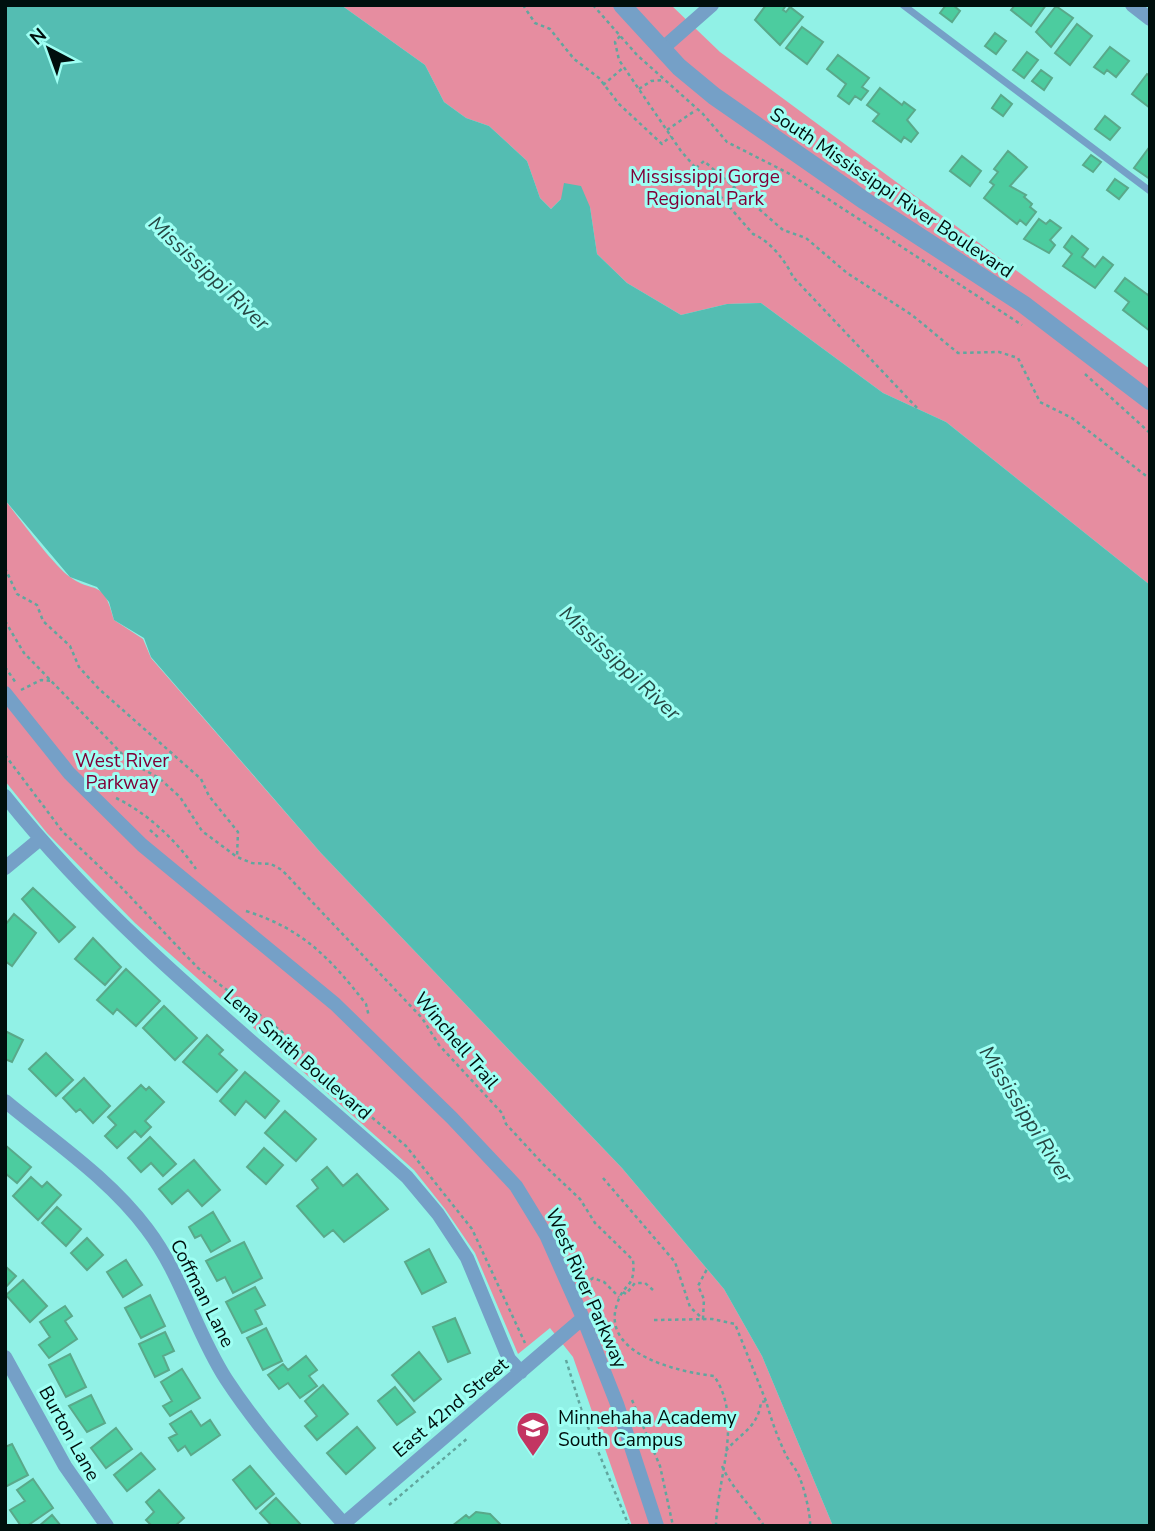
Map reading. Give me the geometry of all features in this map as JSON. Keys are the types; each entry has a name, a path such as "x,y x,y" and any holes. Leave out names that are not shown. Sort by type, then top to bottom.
{"street":[{"name":"South Mississippi River Boulevard","path":"622,5 662,49 714,96 864,201 1023,304 1150,401"},
{"path":"662,49 712,5"},
{"path":"1132,5 1150,19"},
{"name":"West River Parkway","path":"5,692 62,765 142,845 335,1004 483,1149 530,1208 583,1318 617,1404 657,1526"},
{"name":"Lena Smith Boulevard","path":"5,796 40,839 128,930 407,1177 438,1214 467,1258 509,1359 521,1372"},
{"path":"5,868 40,839"},
{"name":"Coffman Lane","path":"5,1101 99,1179 146,1227 170,1261 204,1339 226,1379 252,1415 343,1525"},
{"name":"East 42nd Street","path":"343,1525 583,1318"},
{"name":"Burton Lane","path":"5,1357 65,1466 107,1526"}],"lane":[{"path":"903,5 1150,191"}],"path":[{"path":"523,5 535,23 550,29 574,59 599,78 662,144 671,136"},
{"path":"620,36 615,42 616,52 671,136 753,234 762,238 787,265 793,277 918,409"},
{"path":"603,85 624,67"},
{"path":"639,89 651,80 663,80"},
{"path":"667,130 697,109"},
{"path":"696,167 704,161 783,229 806,238 847,273 912,315 958,353 999,352 1018,358 1040,402 1072,418 1150,479"},
{"path":"5,568 17,594 37,605 43,621 70,646 79,667 99,689 201,779 209,796 238,832 237,857"},
{"name":"Winchell Trail","path":"5,621 24,653 130,762 159,778 180,797 202,831 237,857 252,863 271,864 282,870 422,1018 439,1045 502,1113 506,1124 543,1164 566,1183 595,1223 633,1260 635,1277 619,1297"},
{"path":"22,690 41,680 52,681"},
{"path":"5,755 63,832 120,886 198,968 281,1031 344,1094 406,1146 472,1229 525,1343"},
{"path":"134,817 116,798 132,806 162,831 198,872 176,853"},
{"path":"145,826 166,844"},
{"path":"246,911 280,923 312,942 366,1004 369,1017"},
{"path":"603,1178 675,1262 690,1307 703,1319"},
{"path":"703,1319 704,1299 698,1286 707,1269"},
{"path":"585,1284 593,1279 604,1282 619,1297 614,1322 623,1338 642,1356 679,1371 714,1376 725,1391 729,1420 716,1526"},
{"path":"623,1292 626,1294 635,1283 645,1283 653,1290"},
{"path":"654,1320 703,1319 734,1324 766,1401 778,1438 799,1474 803,1496 811,1514 810,1526"},
{"path":"566,1360 583,1415 629,1526"},
{"path":"724,1452 752,1428 759,1416 761,1402 766,1401"},
{"path":"722,1466 733,1489 753,1509 764,1526"}],"green space":[{"name":"Mississippi Gorge Regional Park","path":"341,5 671,5 720,52 1150,369 1150,585 946,422 883,393 761,303 727,304 681,315 627,283 597,254 590,207 561,199 551,209 540,198 527,161 489,126 466,118 444,102 425,65"},
{"name":"West River Parkway","path":"5,500 63,571 102,592 114,620 143,639 151,658 321,853 622,1168 724,1289 762,1356 833,1526 632,1526 573,1357 550,1328 518,1354 475,1253 414,1170 135,923 47,833 5,781"}],"water":[{"name":"Mississippi River","path":"5,5 341,5 425,65 444,102 466,118 489,126 527,161 540,198 551,209 561,199 564,183 581,186 590,207 597,254 627,283 681,315 727,304 761,303 883,393 946,422 1150,585 1150,1526 833,1526 762,1356 724,1289 622,1168 321,853 151,657 144,638 114,620 109,602 97,587 70,577 5,500"}],"building":[{"path":"766,5 786,5 783,10 786,12 790,7 803,17 780,45 755,20"},
{"path":"946,5 953,5 960,11 952,22 940,13"},
{"path":"1015,5 1046,5 1031,26 1011,10"},
{"path":"1056,6 1073,18 1051,47 1036,32"},
{"path":"1077,24 1092,36 1070,65 1055,53"},
{"path":"802,27 823,42 807,64 786,48"},
{"path":"995,33 1006,41 996,54 985,46"},
{"path":"1110,47 1129,61 1116,77 1107,70 1104,74 1094,67"},
{"path":"1027,52 1038,60 1024,78 1013,70"},
{"path":"838,55 869,78 862,87 868,91 861,100 855,96 849,104 838,96 846,84 827,69"},
{"path":"1041,70 1052,78 1044,90 1032,81"},
{"path":"1147,74 1150,76 1150,108 1132,94"},
{"path":"880,88 902,105 904,102 915,110 907,120 918,133 911,142 904,137 901,142 873,121 879,114 867,105"},
{"path":"1001,95 1012,104 1003,116 992,108"},
{"path":"1105,116 1120,128 1110,140 1095,129"},
{"path":"1148,149 1150,151 1150,179 1134,168"},
{"path":"1008,151 1027,167 1010,186 1026,195 1024,197 1036,212 1026,225 1020,220 1017,224 984,198 994,185 990,182 998,172 994,169"},
{"path":"1091,155 1101,162 1093,172 1083,165"},
{"path":"962,156 981,171 970,186 950,171"},
{"path":"1115,179 1128,188 1119,199 1107,190"},
{"path":"1039,219 1046,224 1050,220 1061,228 1050,240 1055,245 1049,253 1024,239"},
{"path":"1072,236 1088,249 1082,257 1095,267 1103,257 1113,265 1095,288 1063,266 1072,254 1064,247"},
{"path":"1125,278 1148,295 1150,292 1150,331 1123,310 1129,302 1115,291"},
{"path":"33,888 75,927 59,942 22,899"},
{"path":"14,914 36,933 12,966 5,961 5,925"},
{"path":"93,938 121,967 105,985 75,959"},
{"path":"126,969 160,1001 136,1026 117,1009 113,1014 97,1000"},
{"path":"164,1006 197,1038 175,1060 143,1028"},
{"path":"5,1031 23,1040 12,1062 5,1059"},
{"path":"207,1035 223,1050 219,1054 237,1070 217,1092 183,1062"},
{"path":"46,1053 73,1080 56,1096 29,1069"},
{"path":"245,1072 279,1101 265,1118 246,1101 235,1115 220,1101"},
{"path":"84,1078 110,1106 93,1123 80,1109 76,1112 63,1098"},
{"path":"141,1085 146,1090 149,1087 164,1102 145,1121 151,1127 141,1137 135,1131 117,1148 105,1136 116,1125 108,1117"},
{"path":"285,1111 316,1139 296,1161 265,1133"},
{"path":"150,1137 176,1164 163,1176 151,1163 141,1172 128,1158"},
{"path":"5,1145 31,1167 17,1183 5,1173"},
{"path":"264,1148 283,1165 266,1184 247,1167"},
{"path":"194,1160 220,1190 202,1206 188,1190 172,1204 159,1189"},
{"path":"327,1167 343,1186 357,1174 388,1209 344,1242 333,1230 324,1237 297,1206 318,1188 312,1180"},
{"path":"31,1177 42,1187 47,1182 61,1195 38,1220 13,1196"},
{"path":"57,1207 81,1229 66,1246 42,1223"},
{"path":"213,1212 230,1241 211,1252 201,1235 195,1238 189,1227"},
{"path":"87,1238 103,1255 87,1270 71,1253"},
{"path":"244,1242 262,1278 233,1293 225,1277 217,1281 206,1261"},
{"path":"429,1249 446,1282 422,1294 405,1262"},
{"path":"126,1260 142,1285 123,1297 107,1272"},
{"path":"5,1266 16,1276 5,1288"},
{"path":"23,1280 47,1306 30,1322 6,1295"},
{"path":"255,1287 265,1305 255,1310 262,1324 242,1333 226,1302"},
{"path":"150,1295 165,1326 141,1338 125,1308"},
{"path":"65,1306 72,1316 65,1321 77,1339 49,1358 39,1345 50,1337 40,1322"},
{"path":"455,1318 470,1353 448,1362 433,1327"},
{"path":"266,1328 282,1361 263,1370 247,1338"},
{"path":"165,1332 174,1351 163,1356 169,1370 155,1377 139,1344"},
{"path":"419,1352 441,1379 414,1401 392,1375"},
{"path":"70,1354 86,1387 66,1397 49,1365"},
{"path":"306,1356 317,1370 309,1376 317,1386 300,1398 288,1383 279,1389 268,1375 283,1364 288,1370"},
{"path":"182,1369 200,1398 170,1416 163,1406 172,1401 161,1382"},
{"path":"323,1385 348,1414 317,1440 305,1426 317,1416 305,1401"},
{"path":"395,1387 415,1412 397,1425 378,1401"},
{"path":"91,1395 105,1423 87,1432 69,1406"},
{"path":"191,1411 201,1426 210,1420 220,1435 191,1455 185,1446 178,1451 169,1438 177,1434 170,1424"},
{"path":"357,1427 375,1448 346,1474 327,1453"},
{"path":"116,1428 132,1449 106,1468 91,1448"},
{"path":"12,1444 28,1475 5,1487 5,1447"},
{"path":"141,1453 155,1469 127,1491 114,1475"},
{"path":"250,1466 274,1494 256,1509 233,1480"},
{"path":"33,1479 53,1508 27,1526 21,1526 10,1510 25,1501 17,1490"},
{"path":"159,1490 184,1518 175,1526 152,1526 146,1520 154,1512 146,1502"},
{"path":"276,1498 302,1526 272,1526 260,1513"},
{"path":"476,1512 490,1514 502,1526 452,1526 466,1515 469,1518"},
{"path":"52,1515 61,1526 39,1526"}],"place":[{"name":"Minnehaha Academy South Campus","path":"533,1458"}]}
